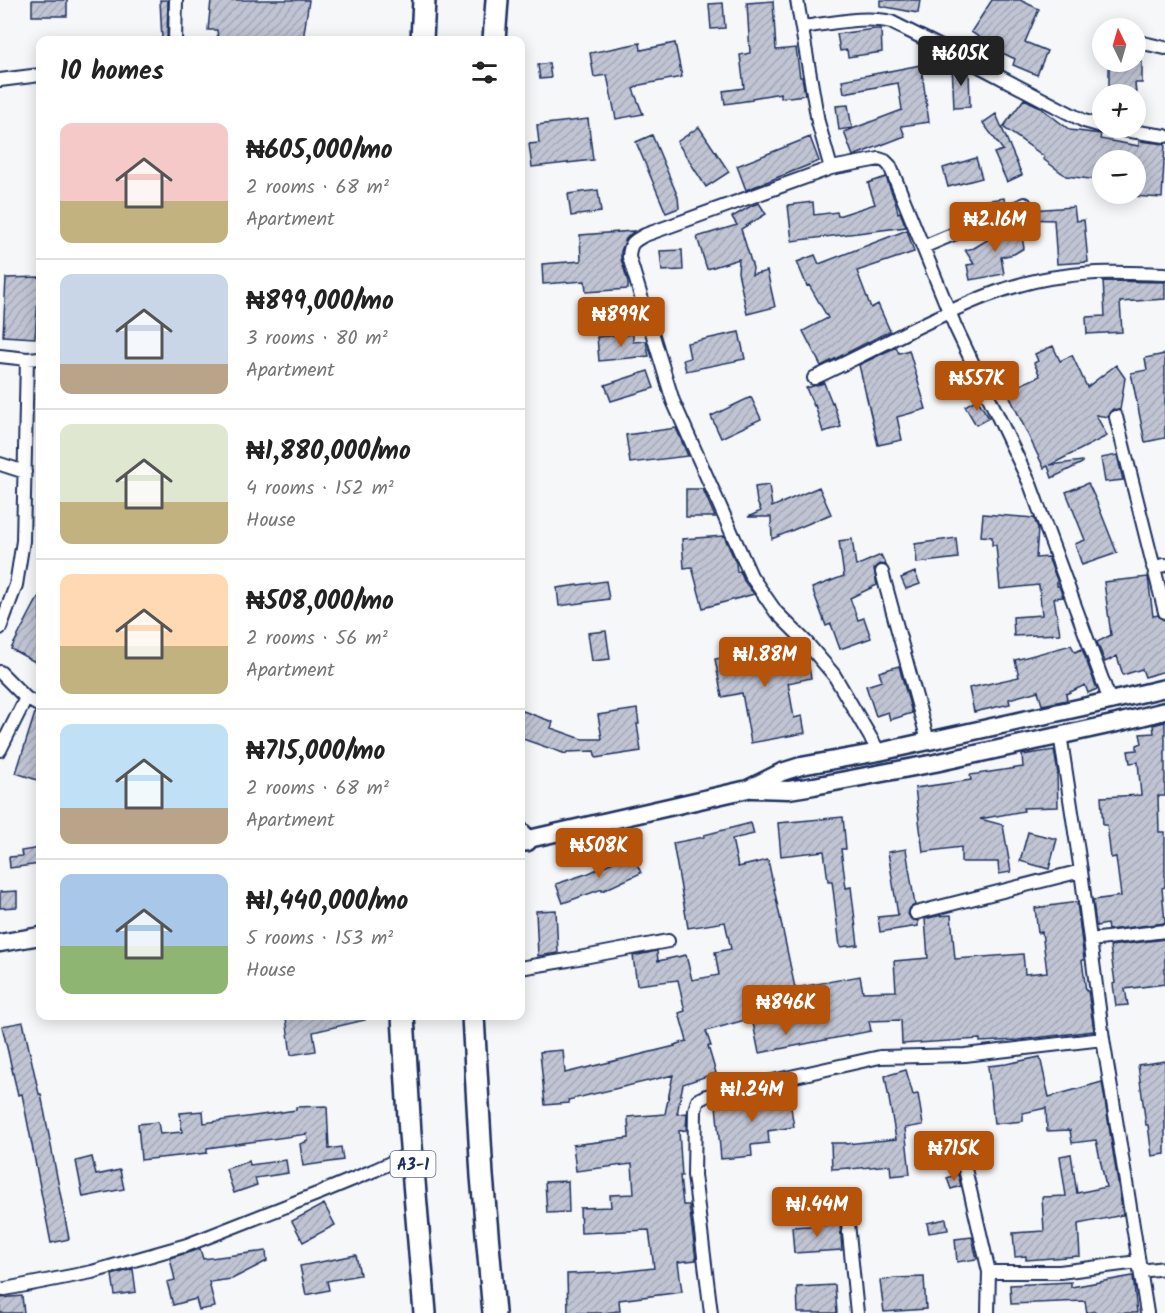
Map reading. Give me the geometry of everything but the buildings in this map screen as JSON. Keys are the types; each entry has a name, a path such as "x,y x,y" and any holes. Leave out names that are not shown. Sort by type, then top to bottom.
{"highway":[{"path":"422,36 424,0"},
{"path":"494,36 496,0"},
{"name":"A3-1","path":"403,1020 425,1313"},
{"path":"474,1020 482,1176 494,1313"}],"main road":[{"path":"748,789 782,772 801,766 879,752 1165,688"},
{"path":"525,837 748,789 789,790 935,763 1165,711"},
{"path":"0,943 36,937"}],"street":[{"path":"176,0 176,36"},
{"path":"797,0 818,122 831,168"},
{"path":"802,27 869,19 891,22 1092,123"},
{"path":"1146,44 1165,48"},
{"path":"0,80 36,76"},
{"path":"1146,133 1165,136"},
{"path":"879,752 834,675 776,612 751,576 673,401 629,257 634,240 645,235 831,168 879,159 890,166 949,312 1030,484 1110,701"},
{"path":"923,247 1025,204"},
{"path":"814,378 949,312 1015,287 1062,276 1107,272 1165,274"},
{"path":"0,356 36,358"},
{"path":"0,628 16,585 23,542 27,359"},
{"path":"1116,417 1159,566 1165,612"},
{"path":"0,464 25,472"},
{"path":"882,572 928,741"},
{"path":"0,672 26,698 36,704"},
{"path":"0,750 26,698"},
{"path":"1060,734 1103,1039 1147,1313"},
{"path":"916,913 1081,871"},
{"path":"1090,940 1165,931"},
{"path":"525,967 668,941"},
{"path":"711,1313 694,1175 695,1110 698,1100 706,1096 880,1058 964,1055 1103,1039"},
{"path":"959,1143 989,1272 988,1313"},
{"path":"0,1290 92,1272 187,1245 333,1188 412,1153"},
{"path":"846,1203 857,1313"},
{"path":"989,1272 1060,1272 1139,1266 1165,1268"}]}
